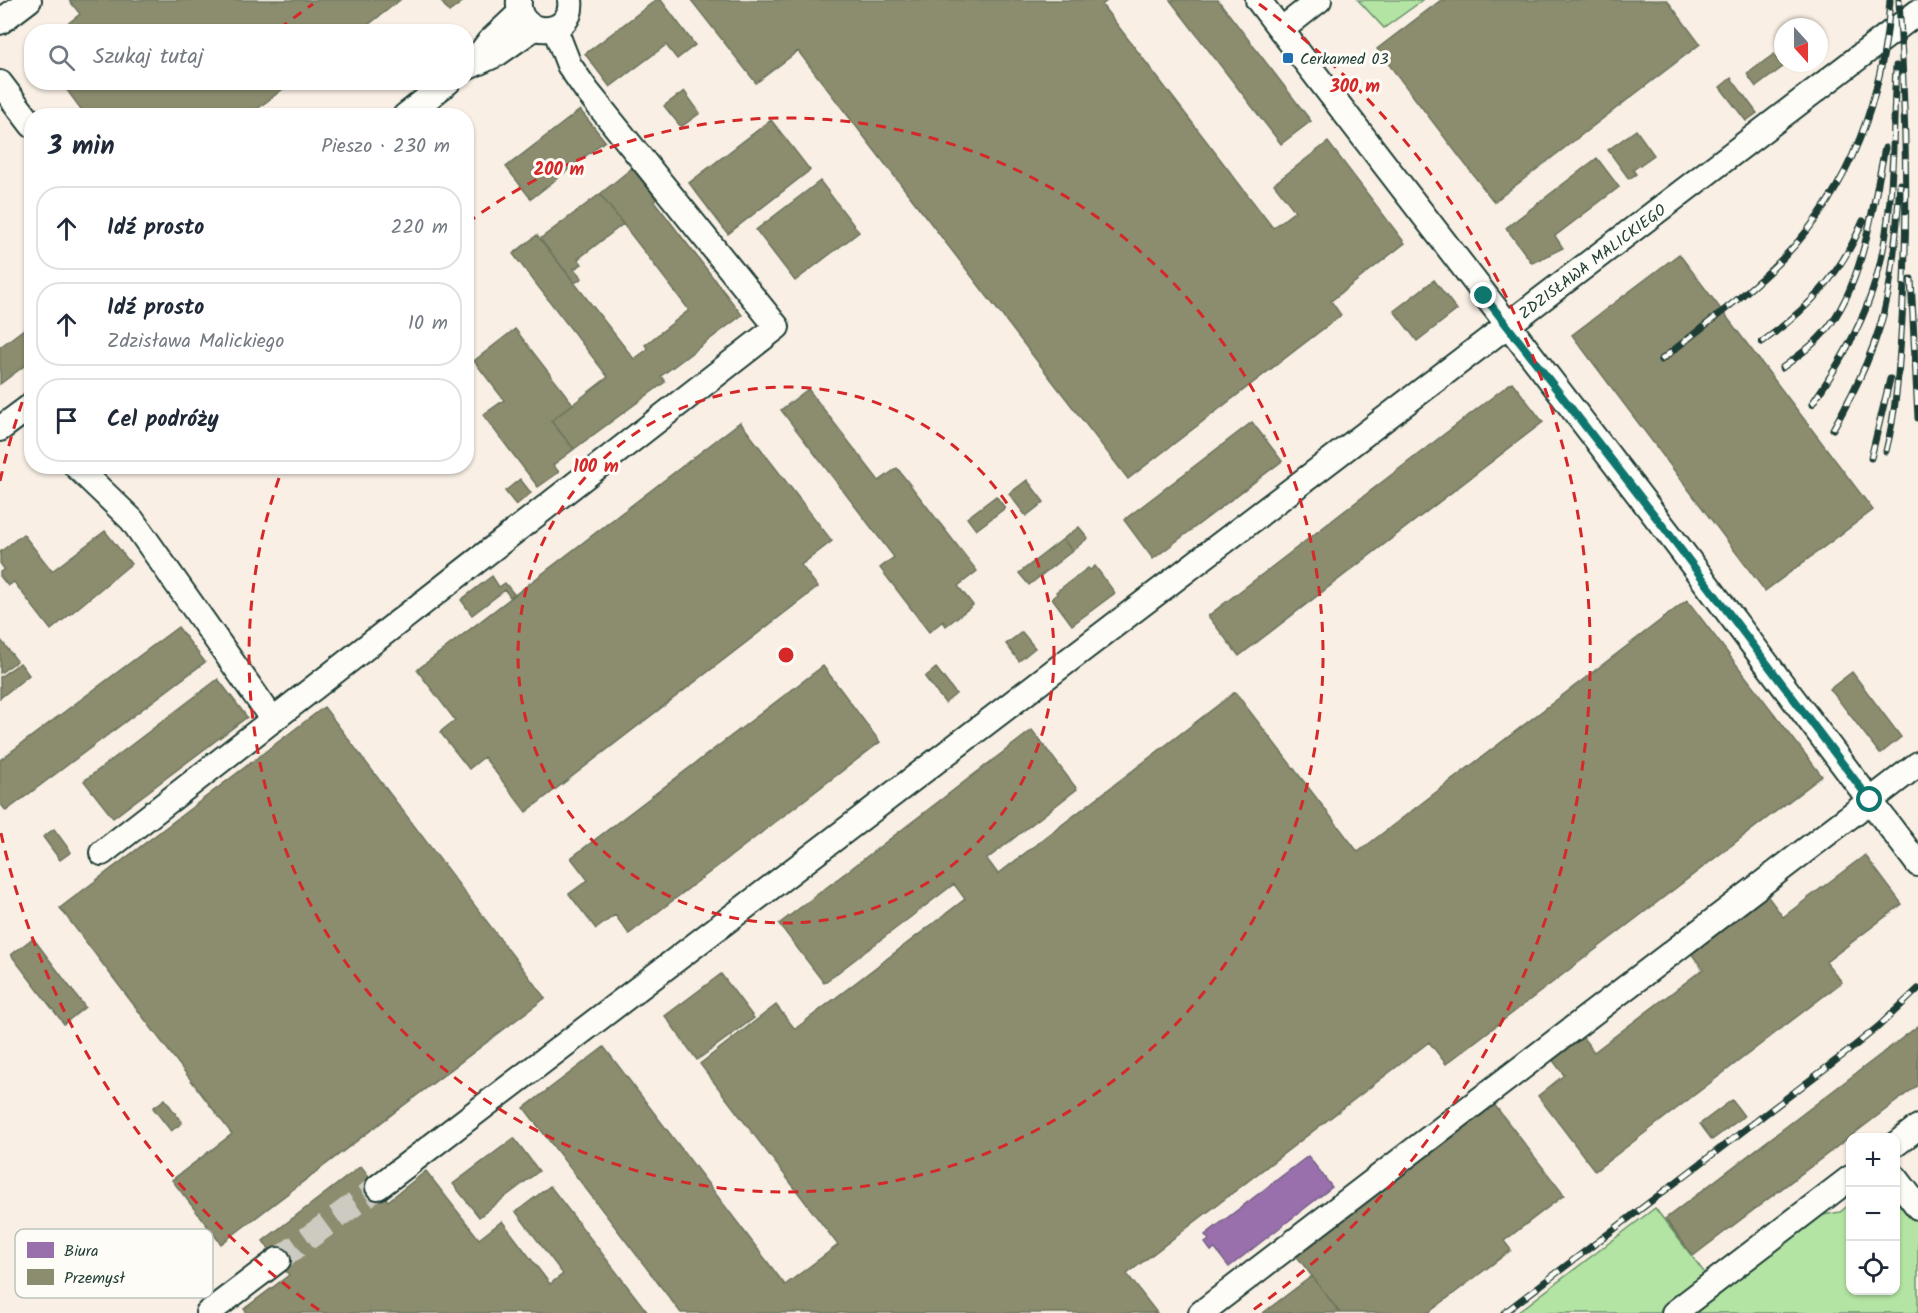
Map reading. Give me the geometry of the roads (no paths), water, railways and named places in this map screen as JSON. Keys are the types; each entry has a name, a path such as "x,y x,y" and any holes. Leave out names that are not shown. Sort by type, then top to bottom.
{"street":[{"path":"0,22 29,0"},
{"path":"474,64 498,54 532,18 566,19 570,0"},
{"name":"ZDZISŁAWA MALICKIEGO","path":"1258,0 1507,326 1918,12"},
{"path":"1281,30 1319,0"},
{"path":"102,853 777,327 587,91 532,18"},
{"path":"0,83 24,114"},
{"path":"415,108 438,90"},
{"path":"378,1187 1507,326 1662,525 1918,864"},
{"path":"0,429 24,412"},
{"path":"84,474 132,520 273,720"},
{"path":"1201,1313 1918,764"},
{"path":"1900,1141 1918,1127"},
{"path":"1674,1313 1846,1182"},
{"path":"1900,1183 1918,1207"},
{"path":"208,1313 278,1260"}],"tunnel":[{"path":"278,1260 378,1187"}],"railway":[{"path":"1661,360 1740,298 1770,271 1808,230 1828,201 1860,138 1871,105 1880,71 1890,0"},
{"path":"1886,451 1893,419 1899,369 1904,280 1906,200 1899,0"},
{"path":"1812,404 1853,336 1872,292 1880,265 1892,180 1896,66"},
{"path":"1782,368 1818,339 1846,299 1864,249 1885,148"},
{"path":"1833,429 1866,364 1884,312 1896,239 1900,184"},
{"path":"1762,342 1795,316 1822,289 1844,259 1863,221"},
{"path":"1911,279 1918,418"},
{"path":"1871,458 1890,379"},
{"path":"1504,1313 1847,1052 1918,989"}],"place":[{"name":"Cerkamed 03","path":"1288,58"}]}
